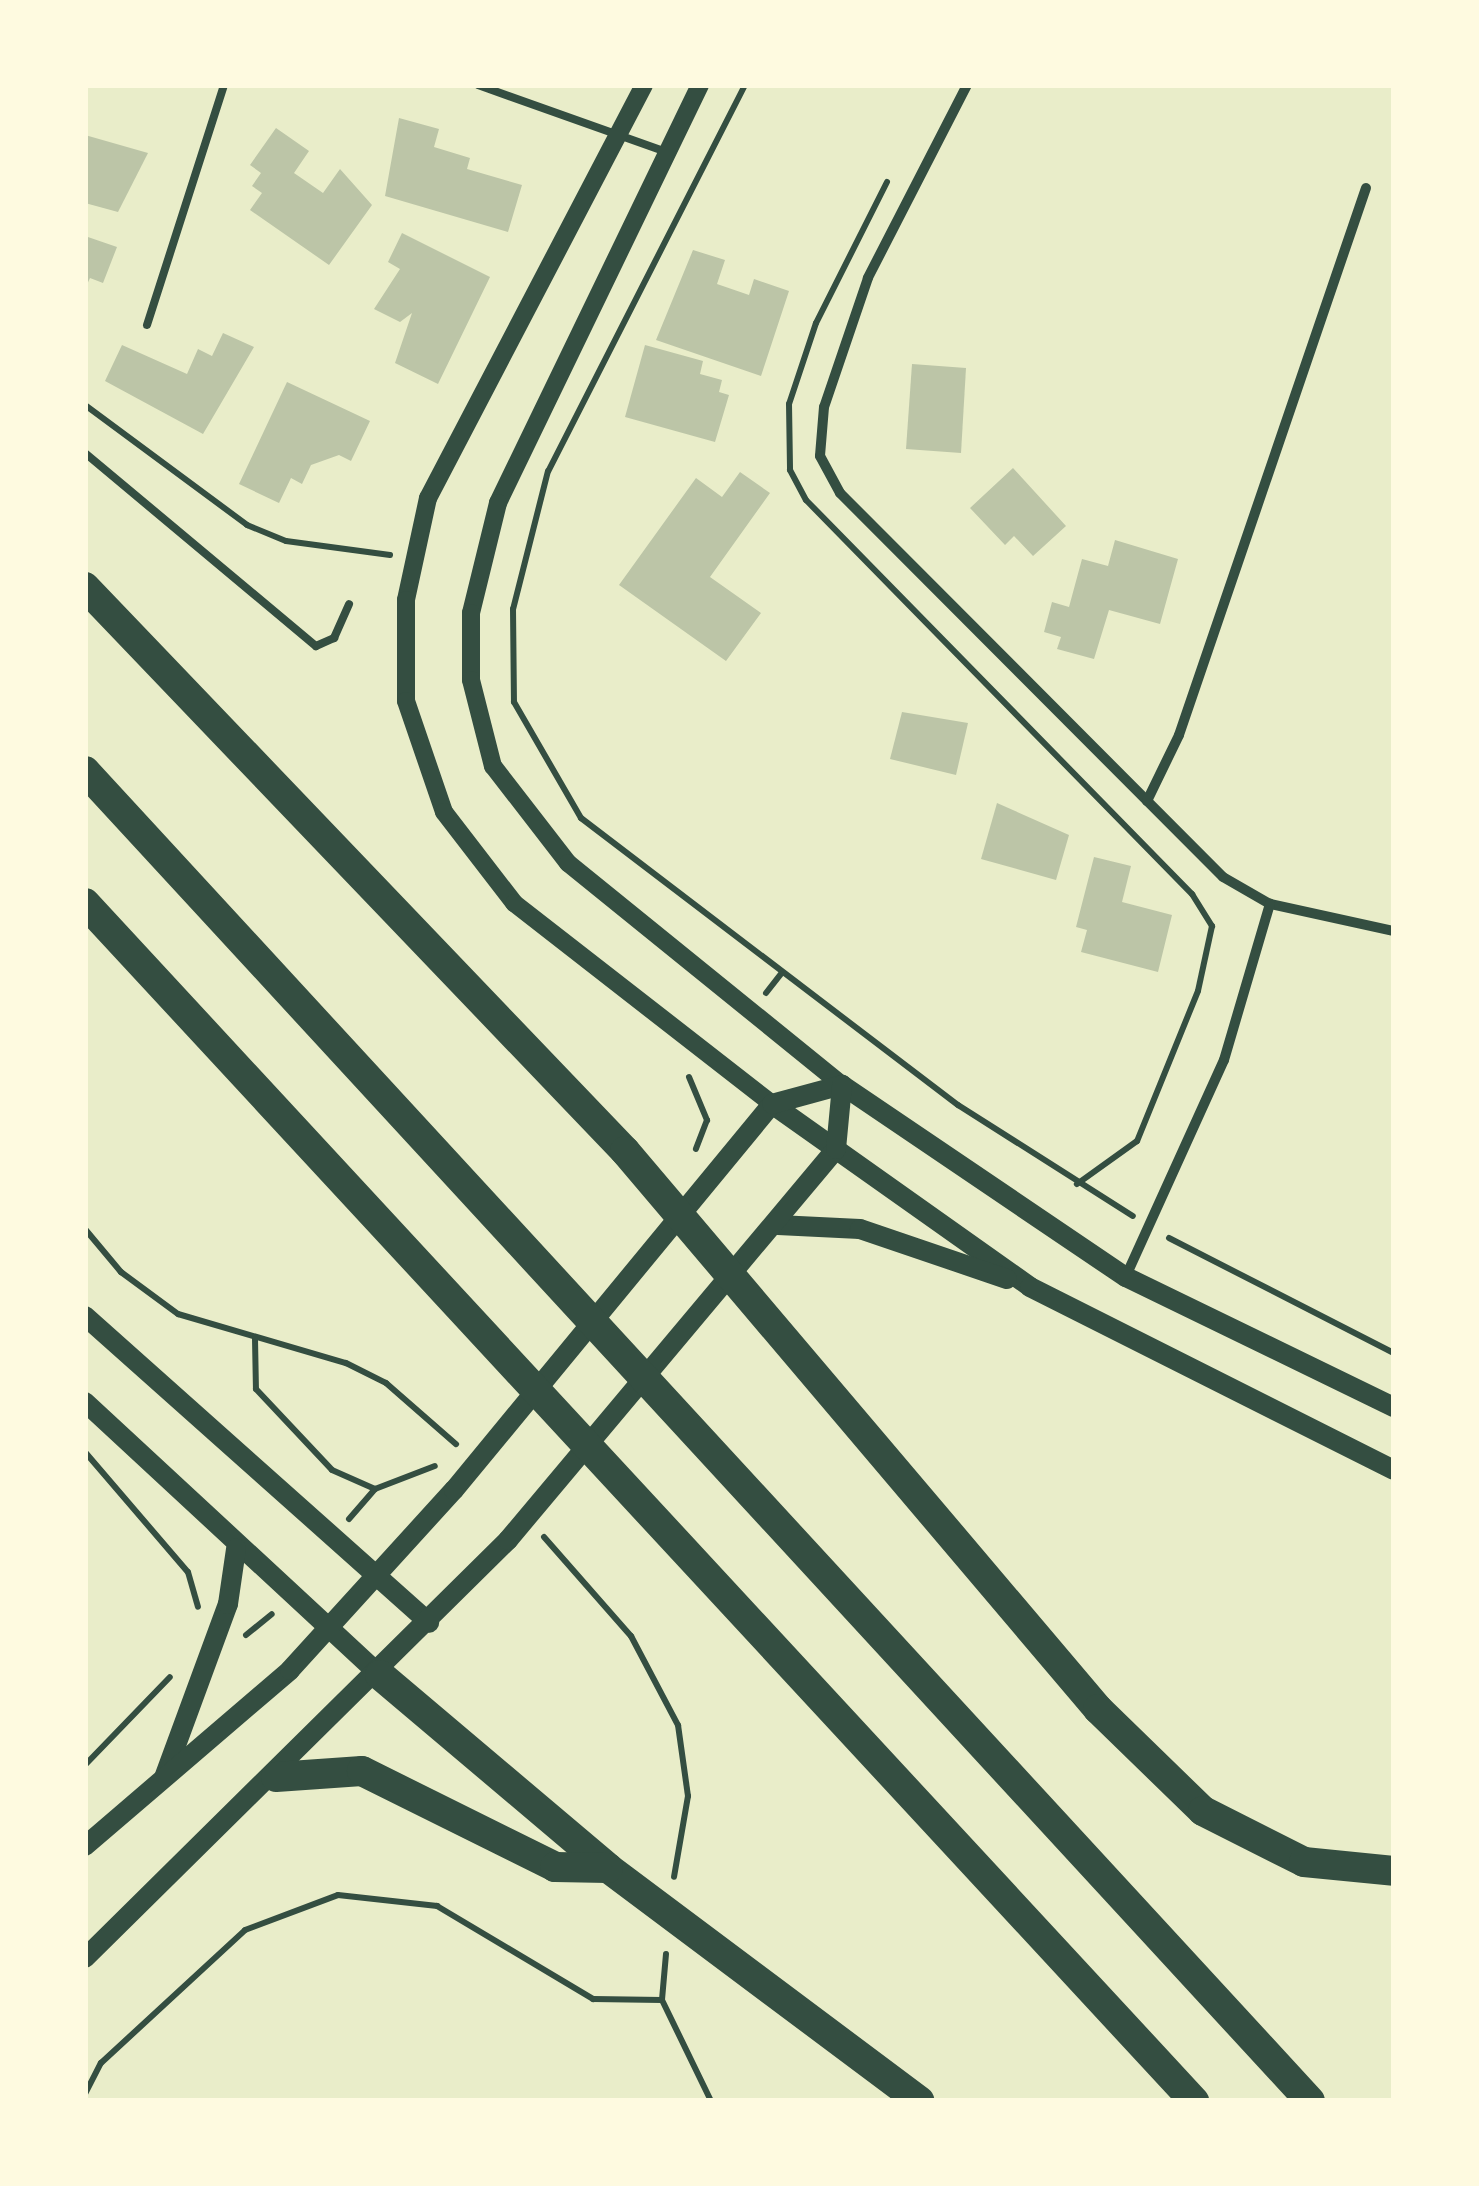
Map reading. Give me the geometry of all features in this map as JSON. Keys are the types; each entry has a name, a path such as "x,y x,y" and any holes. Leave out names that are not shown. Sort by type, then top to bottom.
{"highway":[{"path":"85,587 625,1152 1098,1709 1203,1811 1304,1862 1394,1871"},
{"path":"85,771 1310,2101"},
{"path":"85,903 1194,2101"},
{"path":"380,1676 608,1868 919,2101"},
{"path":"276,1776 362,1771 555,1867 608,1868"}],"main road":[{"path":"85,1958 380,1676 508,1540 773,1231 836,1149 842,1085"},
{"path":"85,1846 326,1630 377,1575 454,1490 772,1104 842,1085 1126,1277 1394,1407"},
{"path":"772,1104 1030,1287"},
{"path":"773,1231 860,1229 1030,1287 1394,1470"},
{"path":"85,1316 429,1623"},
{"path":"85,1402 236,1549 380,1676"},
{"path":"164,1777 228,1604 236,1549"}],"street":[{"path":"644,85 428,498 406,600 406,702 444,812 514,903 772,1104"},
{"path":"700,85 498,503 470,613 471,680 494,766 568,863 842,1085"},
{"path":"967,85 868,278 824,407 820,456 840,493 1223,877 1270,904 1394,931"},
{"path":"1147,802 1179,735 1366,188"},
{"path":"1126,1277 1224,1060 1270,904"}],"lane":[{"path":"147,325 224,85"},
{"path":"478,85 666,152"},
{"path":"85,453 316,646 334,638 349,604"}],"path":[{"path":"744,85 548,471 513,609 514,702 581,818 958,1105 1111,1205"},
{"path":"85,405 247,525 286,541 386,555 417,550"},
{"path":"692,1161 707,1120 694,1083"},
{"path":"85,1229 121,1272 178,1314 386,1382 464,1452"},
{"path":"1188,1252 1394,1353"},
{"path":"255,1339 256,1389 332,1470 374,1489 442,1462"},
{"path":"85,1452 188,1572 200,1613 195,1626"},
{"path":"536,1529 631,1636 678,1725 688,1796 673,1888"},
{"path":"85,1764 176,1669"},
{"path":"85,2094 101,2063 245,1930 338,1895 437,1906 592,1999 662,2000"},
{"path":"667,1944 662,2000 711,2101"}],"building":[{"path":"399,118 439,129 434,147 470,158 467,169 522,185 508,232 385,196"},
{"path":"276,128 309,151 294,173 323,193 340,169 372,205 329,265 250,210 262,193 252,186 261,173 250,165"},
{"path":"85,135 148,153 118,212 85,203"},
{"path":"402,233 490,277 438,384 395,363 412,313 400,322 374,309 400,269 388,262"},
{"path":"85,236 117,247 103,283 90,278 85,289"},
{"path":"693,250 725,260 717,284 749,295 754,279 789,291 761,376 656,340"},
{"path":"223,333 254,347 203,434 105,381 122,345 187,374 198,349 212,356"},
{"path":"645,345 703,361 700,374 722,380 719,392 729,395 715,442 625,417"},
{"path":"912,364 966,368 961,453 906,449"},
{"path":"287,382 370,421 351,461 339,455 311,465 302,484 291,478 279,503 239,484"},
{"path":"1013,468 1066,526 1033,556 1014,536 1005,545 970,508"},
{"path":"740,472 770,493 710,577 761,613 726,661 619,585 696,478 722,497"},
{"path":"1115,540 1178,559 1160,624 1109,610 1094,659 1057,649 1061,637 1044,632 1052,602 1069,607 1082,559 1108,566"},
{"path":"902,712 968,723 956,775 890,759"},
{"path":"997,803 1069,835 1056,880 981,859"},
{"path":"1094,857 1131,866 1122,902 1172,915 1158,972 1081,952 1087,930 1076,927"}]}
